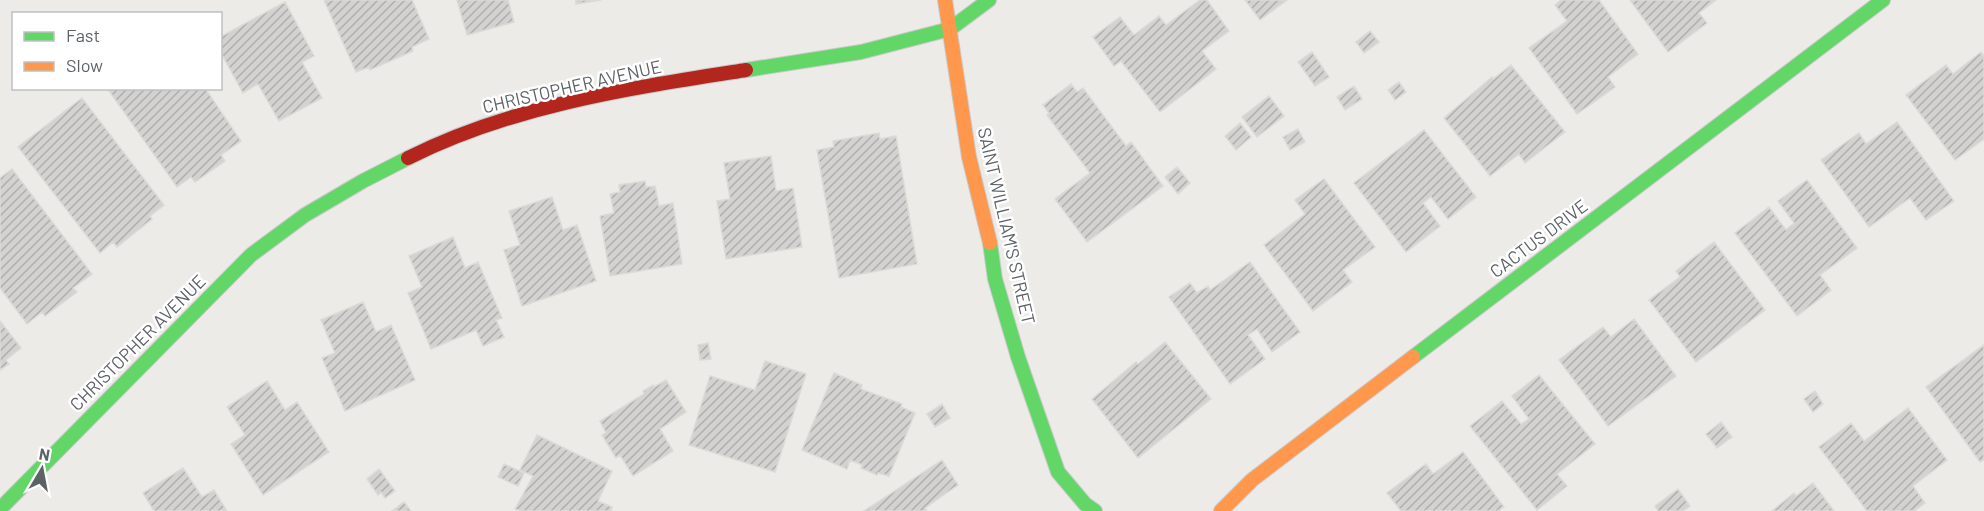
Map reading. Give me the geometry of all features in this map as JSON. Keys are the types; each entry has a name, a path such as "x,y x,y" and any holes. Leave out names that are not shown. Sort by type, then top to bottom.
{"street":[{"name":"SAINT WILLIAM'S STREET","path":"945,0 969,157 989,234 995,279 1018,357 1058,472 1085,504 1095,511"},
{"name":"CHRISTOPHER AVENUE","path":"0,509 251,255 305,215 363,180 443,142 516,115 634,88 861,52 950,29 989,0"},
{"name":"CACTUS DRIVE","path":"1221,511 1262,473 1883,0"}],"building":[{"path":"324,0 412,0 429,39 412,47 413,51 370,70 369,67 356,72"},
{"path":"457,0 508,0 514,22 467,35"},
{"path":"576,0 601,0 576,4"},
{"path":"1200,0 1207,0 1229,31 1202,51 1216,69 1160,112 1121,61 1114,66 1093,37 1120,17 1134,35 1159,16 1166,25"},
{"path":"1245,0 1287,0 1260,20"},
{"path":"1561,0 1599,0 1638,54 1608,77 1615,87 1577,114 1529,48 1567,21 1555,5"},
{"path":"1630,0 1716,0 1699,13 1707,23 1668,52"},
{"path":"285,2 314,56 302,62 322,98 279,121 258,84 243,93 222,55 222,36"},
{"path":"1370,31 1379,42 1364,53 1356,42"},
{"path":"1312,52 1329,77 1315,86 1298,62"},
{"path":"1981,52 1984,56 1984,139 1955,160 1906,95 1946,65 1953,74"},
{"path":"1511,65 1565,132 1525,163 1519,154 1490,176 1444,118 1492,77 1493,79"},
{"path":"1399,82 1406,92 1395,100 1388,90"},
{"path":"1071,84 1077,92 1083,88 1126,146 1131,142 1163,186 1087,242 1055,199 1090,173 1047,115 1049,113 1043,105"},
{"path":"1354,86 1362,99 1345,110 1337,97"},
{"path":"108,90 206,90 241,141 221,155 225,161 195,182 191,177 177,187"},
{"path":"1269,96 1284,116 1257,137 1242,117"},
{"path":"82,98 164,205 150,216 152,219 117,247 113,242 100,253 18,147"},
{"path":"1897,122 1954,201 1926,220 1910,198 1869,227 1821,160 1859,133 1866,144"},
{"path":"1240,123 1251,137 1236,150 1225,136"},
{"path":"1298,129 1305,142 1290,150 1283,137"},
{"path":"1424,130 1476,197 1448,219 1431,197 1423,203 1440,226 1406,252 1354,183"},
{"path":"879,133 880,139 896,136 917,264 839,278 817,150 834,147 833,141"},
{"path":"771,156 776,191 793,188 802,247 726,259 717,201 730,199 724,163"},
{"path":"1177,167 1190,183 1178,194 1165,177"},
{"path":"12,169 92,274 73,288 77,292 45,316 42,312 27,324 0,288 0,178"},
{"path":"1324,179 1375,247 1343,270 1352,282 1313,311 1264,245 1305,214 1295,200"},
{"path":"1807,180 1857,248 1820,275 1831,290 1797,316 1735,233 1769,207 1786,230 1794,223 1778,201"},
{"path":"645,181 646,187 655,186 659,206 673,203 682,264 610,276 600,216 614,213 610,194 620,192 619,185"},
{"path":"552,197 563,230 577,225 596,281 522,306 504,250 520,245 509,211"},
{"path":"453,237 465,268 478,262 502,318 496,320 504,337 483,346 476,330 431,349 408,293 422,287 409,256"},
{"path":"1714,242 1765,310 1696,362 1649,300 1680,277 1676,271"},
{"path":"1250,262 1300,332 1272,352 1257,329 1248,335 1265,359 1230,384 1169,297 1190,283 1197,293 1208,286 1210,290"},
{"path":"363,302 376,332 391,325 415,380 345,411 322,358 335,353 321,320"},
{"path":"1634,319 1676,376 1608,426 1559,360 1603,327 1611,337"},
{"path":"0,321 21,348 6,360 9,364 0,370"},
{"path":"1165,342 1211,399 1138,458 1092,399 1136,362 1138,364"},
{"path":"708,343 711,359 700,360 698,345"},
{"path":"1984,345 1984,460 1980,462 1926,387"},
{"path":"765,361 806,374 775,472 689,445 710,376 755,390"},
{"path":"834,373 862,385 861,389 902,404 901,407 915,413 889,476 878,473 877,475 850,460 847,469 802,450"},
{"path":"1539,375 1595,444 1557,474 1567,486 1537,510 1470,426 1502,401 1521,424 1529,419 1512,396"},
{"path":"666,380 686,412 660,429 673,451 633,476 620,455 616,458 602,435 606,433 600,421 644,394 643,391"},
{"path":"267,381 285,410 297,402 329,452 263,495 231,444 245,435 227,407"},
{"path":"1815,391 1823,404 1813,412 1804,399"},
{"path":"942,404 950,418 935,427 927,414"},
{"path":"1908,408 1947,460 1913,486 1925,503 1914,511 1867,511 1819,447 1851,423 1864,441"},
{"path":"1721,422 1732,437 1717,448 1706,434"},
{"path":"537,435 612,471 598,501 612,507 611,511 520,511 515,509 533,476 520,470"},
{"path":"1463,452 1504,507 1498,511 1401,511 1387,493 1426,464 1433,474"},
{"path":"942,460 958,485 925,508 927,511 864,511"},
{"path":"504,464 524,473 518,486 498,477"},
{"path":"183,468 202,497 214,490 227,511 154,511 143,493"},
{"path":"379,469 395,491 385,498 381,492 378,495 367,479"},
{"path":"1813,483 1834,511 1772,511 1794,493 1796,496"},
{"path":"1678,489 1690,506 1683,511 1658,511 1655,506"},
{"path":"404,502 411,511 392,511"}],"traffic: fast":[{"path":"746,70 861,52 950,29 989,0"},
{"path":"1413,357 1883,0"},
{"path":"0,509 251,255 305,215 408,158"},
{"path":"990,243 995,279 1018,357 1058,472 1085,504 1095,511"}],"traffic: slow":[{"path":"945,0 969,157 990,243"},
{"path":"1221,511 1252,480 1413,357"}],"traffic: jam":[{"path":"408,158 489,124 573,101 746,70"}]}
